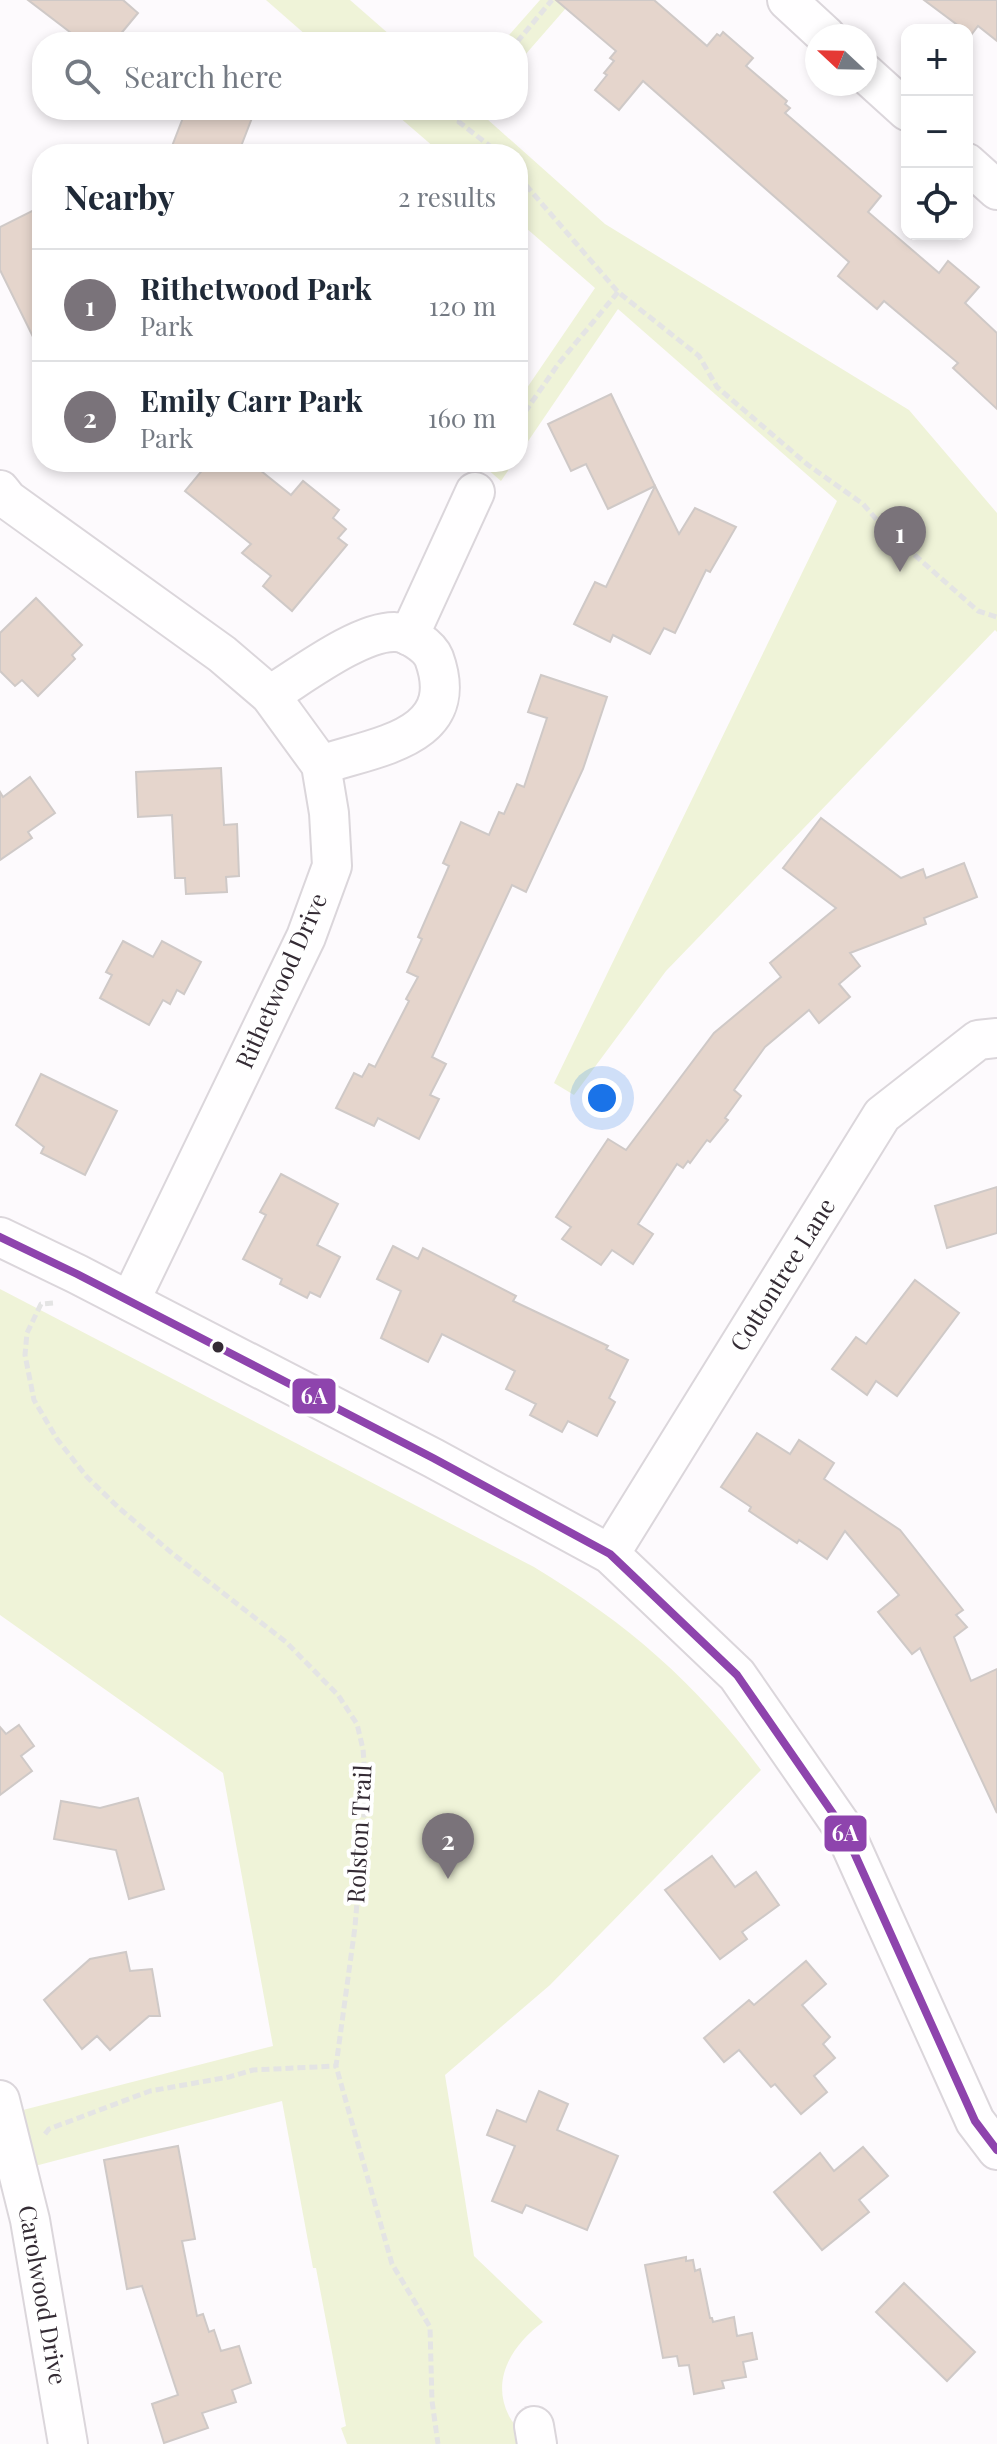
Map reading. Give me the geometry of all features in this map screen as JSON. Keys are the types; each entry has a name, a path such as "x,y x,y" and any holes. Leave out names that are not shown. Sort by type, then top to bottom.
{"street":[{"path":"787,0 813,24"},
{"path":"877,84 901,106"},
{"path":"973,168 997,190"},
{"path":"409,636 475,492"},
{"name":"Rithetwood Drive","path":"3,498 222,654 270,695 321,765 329,813 332,866 306,937 130,1301"},
{"path":"270,695 361,639 396,632 409,636 432,652 439,673 440,698 431,719 412,735 321,765"},
{"name":"Cottontree Lane","path":"610,1554 882,1115 978,1040 997,1038"},
{"path":"0,1237 433,1458 610,1554 737,1675 843,1828 975,2121 997,2150"},
{"name":"Carolwood Drive","path":"0,2100 30,2220 68,2444"}],"path":[{"path":"525,32 552,0"},
{"path":"460,120 487,144"},
{"path":"528,188 618,292 699,356 717,387 808,465 863,504 883,527 978,611 997,617"},
{"path":"528,408 559,363 618,292"},
{"name":"Rolston Trail","path":"77,1274 63,1302 41,1304 27,1333 25,1355 34,1400 57,1439 87,1477 119,1508 286,1642 338,1695 357,1724 363,1749 366,1791 355,1927 336,2066 392,2264 430,2327 432,2401 438,2444"},
{"path":"17,2167 49,2129 150,2091 253,2070 336,2066"}],"green space":[{"path":"266,0 350,0 387,32 303,32"},
{"path":"540,0 573,0 528,52 528,32 512,32"},
{"path":"403,120 488,120 515,144 430,144"},
{"path":"528,155 605,224 909,410 997,513 997,632 995,630 666,971 574,1095 554,1083 837,501 618,309 528,441 528,386 595,288 528,230"},
{"path":"491,472 507,472 501,481"},
{"path":"0,1289 534,1567 568,1588 630,1633 685,1682 761,1770 550,1985 445,2075 474,2256 543,2322 514,2352 503,2376 502,2389 509,2416 537,2444 347,2444 341,2428 346,2426 282,2101 35,2166 23,2110 273,2046 223,1773 0,1615"}],"building":[{"path":"28,0 123,0 138,13 122,32 70,32"},
{"path":"556,0 654,0 707,46 717,34 720,36 723,32 753,58 746,66 787,101 785,104 790,108 785,113 881,196 868,212 939,273 948,261 979,287 965,303 997,333 997,409 953,368 958,363 884,301 877,309 838,276 849,262 643,81 619,110 595,90 607,75 604,73 614,61 610,58 616,51"},
{"path":"924,0 997,0 997,41 978,26 973,32 973,24 956,24"},
{"path":"182,120 251,120 242,144 173,144"},
{"path":"32,211 32,335 0,270 0,227"},
{"path":"611,394 655,486 608,509 586,464 571,471 548,424"},
{"path":"201,472 262,472 291,495 303,481 339,510 333,518 346,529 338,538 347,545 292,611 263,586 271,576 242,553 251,544 185,491"},
{"path":"655,486 679,534 695,508 736,527 710,572 706,570 675,633 664,628 650,654 613,635 610,642 574,624 595,582 606,587"},
{"path":"36,598 82,645 72,655 75,659 38,696 22,680 15,686 0,671 0,633"},
{"path":"541,675 607,697 583,769 526,892 512,885 432,1057 446,1064 430,1095 439,1099 419,1139 378,1118 374,1126 336,1108 354,1073 362,1077 369,1064 375,1067 409,1001 406,999 418,977 407,972 422,939 418,937 449,866 443,863 461,822 489,835 499,812 504,814 517,784 524,787 547,718 528,712"},
{"path":"221,768 224,825 237,824 239,876 226,877 227,892 186,894 185,878 175,878 172,815 138,817 136,772"},
{"path":"30,777 55,813 28,832 32,838 0,860 0,792 3,797"},
{"path":"821,818 901,878 923,869 926,878 964,863 977,897 924,918 926,924 850,953 860,966 839,984 850,997 819,1023 809,1010 765,1047 734,1090 741,1096 725,1118 728,1120 710,1142 707,1140 690,1163 688,1161 683,1168 677,1164 638,1224 653,1234 633,1264 612,1250 601,1265 562,1239 571,1227 556,1217 608,1139 626,1150 714,1033 781,977 770,963 836,908 783,868"},
{"path":"123,941 153,957 162,941 201,962 184,994 177,990 170,1004 163,1000 149,1025 100,998 112,975 106,972"},
{"path":"41,1074 117,1111 85,1175 41,1153 44,1147 16,1125"},
{"path":"281,1174 338,1204 317,1245 340,1257 320,1297 310,1292 307,1298 280,1284 282,1279 243,1259 266,1215 260,1212"},
{"path":"997,1187 997,1233 947,1248 935,1206"},
{"path":"393,1246 418,1259 423,1248 516,1296 513,1301 608,1346 606,1349 628,1360 609,1398 615,1402 597,1436 568,1421 562,1432 530,1415 536,1404 506,1389 515,1371 442,1334 428,1362 381,1338 401,1291 377,1279"},
{"path":"915,1280 959,1313 897,1396 876,1381 867,1395 832,1369 856,1337 866,1344"},
{"path":"757,1433 790,1454 799,1440 834,1463 824,1479 900,1530 963,1610 956,1615 967,1627 954,1637 971,1681 997,1669 997,1813 920,1648 912,1654 878,1612 899,1595 845,1531 827,1559 749,1511 751,1507 721,1487"},
{"path":"19,1725 34,1746 21,1756 32,1771 0,1795 0,1727 6,1734"},
{"path":"138,1798 164,1889 129,1899 116,1850 54,1839 61,1801 100,1808"},
{"path":"712,1856 735,1887 756,1872 779,1905 742,1932 747,1939 720,1959 665,1890"},
{"path":"126,1952 130,1971 152,1969 160,2016 149,2016 110,2050 97,2036 82,2049 44,2000 90,1959"},
{"path":"806,1961 826,1984 802,2005 830,2037 823,2044 835,2058 814,2076 827,2092 801,2114 775,2084 771,2087 739,2050 724,2062 704,2038 749,2000 754,2005"},
{"path":"539,2091 568,2104 557,2130 618,2156 587,2230 526,2205 522,2213 492,2201 515,2146 487,2135 497,2110 526,2122"},
{"path":"178,2146 195,2239 182,2241 197,2316 203,2314 209,2332 214,2330 221,2351 239,2346 251,2383 232,2390 236,2402 202,2413 208,2428 164,2443 152,2404 178,2395 142,2286 127,2289 104,2160"},
{"path":"863,2147 888,2176 859,2200 869,2212 822,2250 774,2192 820,2153 834,2171"},
{"path":"686,2257 686,2261 693,2260 695,2271 700,2269 710,2318 713,2322 734,2317 737,2336 752,2333 757,2359 743,2362 746,2377 722,2381 724,2388 694,2394 689,2365 679,2366 677,2356 663,2358 645,2265"},
{"path":"904,2283 975,2352 947,2381 876,2312"}],"transit line":[{"name":"6A","path":"0,1237 433,1458 610,1554 737,1675 843,1828 975,2121 997,2150"}],"place":[{"name":"Rithetwood Park","path":"900,572"},
{"name":"Emily Carr Park","path":"448,1879"}]}
